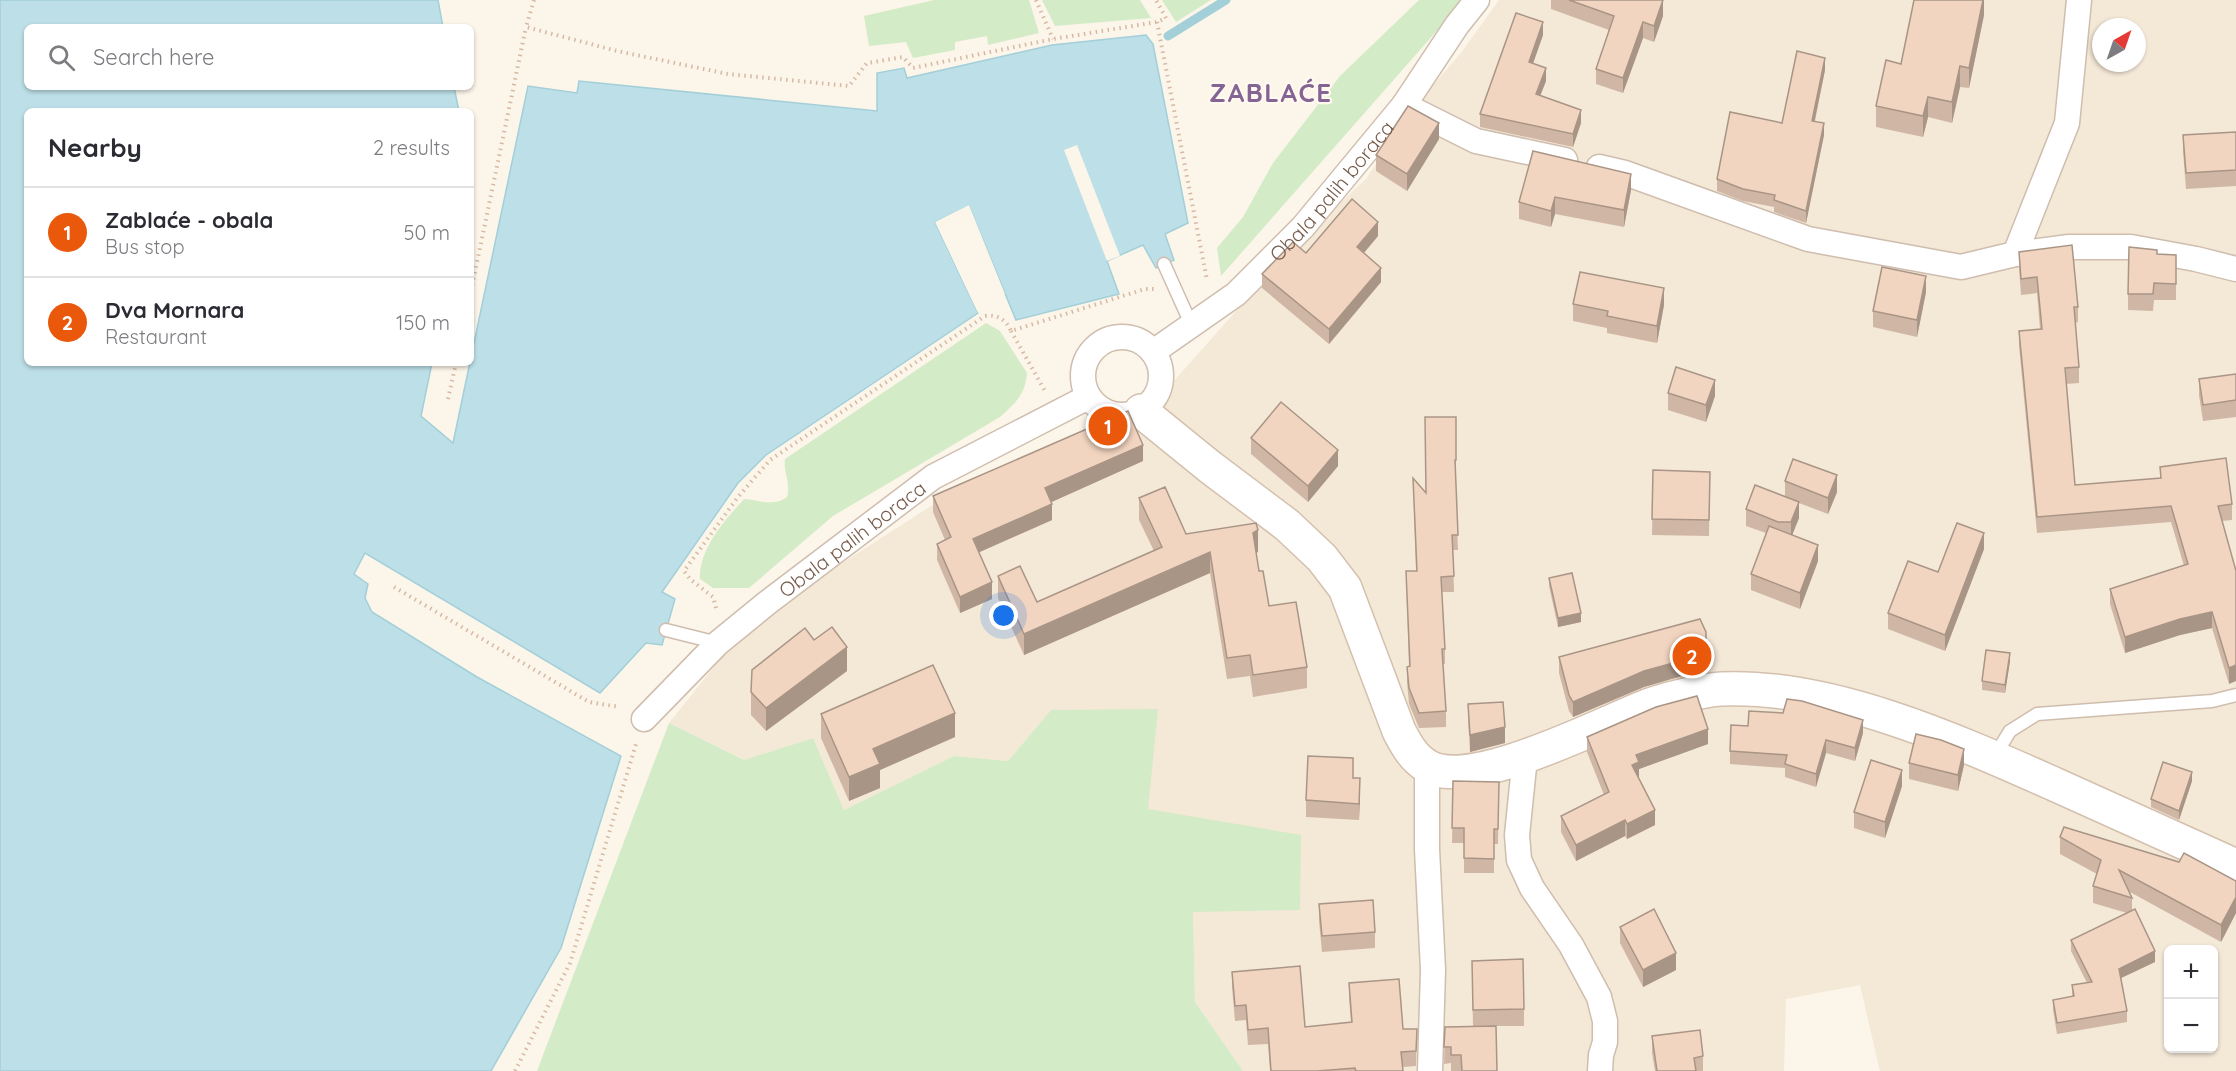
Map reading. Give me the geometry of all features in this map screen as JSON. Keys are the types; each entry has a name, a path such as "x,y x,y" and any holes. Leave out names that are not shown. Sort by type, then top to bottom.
{"street":[{"name":"Obala palih boraca","path":"1153,352 1221,304 1255,276 1302,227 1404,105 1457,25 1477,0"},
{"path":"2015,254 2067,123 2079,0"},
{"path":"1404,105 1476,141 1626,173 1808,239 1961,267 2015,254 2069,248 2131,247 2236,269"},
{"path":"1126,337 1138,340 1153,352 1161,369 1162,381 1158,394 1151,404 1141,411 1129,416 1106,413 1088,397 1084,386 1084,367 1092,350 1102,342 1126,337"},
{"name":"Obala palih boraca","path":"644,719 707,641 767,603 933,477 1088,397"},
{"path":"1141,411 1287,525 1322,558 1345,588 1399,731 1410,751 1427,767 1446,772 1466,771 1525,757 1652,705 1718,689 1772,690 1818,699 1892,719 1994,757 2236,866"},
{"path":"1525,757 1516,835 1519,860 1532,888 1572,945 1599,997 1605,1021 1605,1042 1600,1071"},
{"path":"1427,767 1427,849 1433,970 1430,1071"}],"lane":[{"path":"1164,264 1191,324"},
{"path":"666,630 707,641"},
{"path":"1994,757 2010,731 2037,714 2212,701 2236,695"}],"path":[{"path":"474,277 526,27 534,0"},
{"path":"1036,0 1053,39"},
{"path":"526,27 617,51 728,74 849,86 867,63 903,57 913,68 1053,39 1157,22 1166,18 1156,0"},
{"path":"1157,22 1209,287 1221,304"},
{"path":"1011,331 1145,289 1175,290"},
{"path":"707,641 717,606 714,597 690,579 684,571 738,497 770,460 985,316 993,315 1006,322 1057,413"},
{"path":"448,399 455,366"},
{"path":"394,587 589,702 623,708"},
{"path":"515,1071 570,963 644,719"}],"shaded area":[{"path":"1499,0 2236,0 2236,1071 1880,1071 1860,985 1786,999 1784,1071 1243,1071 1195,1002 1193,911 1300,910 1148,809 1051,710 1008,761 954,756 844,810 813,738 744,760 669,723 722,657 802,589 931,506 1140,419 1295,245 1366,179 1413,108 1461,53"}],"green space":[{"path":"934,0 1029,0 1039,33 988,45 987,36 955,42 955,50 913,58 906,42 869,46 864,16"},
{"path":"1042,0 1140,0 1151,18 1055,26"},
{"path":"1162,0 1211,0 1176,22"},
{"path":"1419,0 1464,0 1221,276 1217,248 1243,217 1273,163 1340,76"},
{"path":"986,323 1000,331 1027,373 1019,398 1000,417 833,516 749,588 713,588 700,579 708,546 721,526 744,499 777,502 787,497 785,459"},
{"path":"1158,709 1148,809 1301,835 1300,910 1193,912 1195,1002 1243,1071 537,1071 669,723 744,760 813,738 844,810 954,756 1008,761 1051,710"}],"water":[{"path":"0,0 438,0 442,24 24,24 24,90 455,90 458,108 24,108 24,366 431,366 421,416 453,443 469,366 474,366 474,343 528,86 577,93 579,81 877,111 877,73 904,68 907,78 1052,45 1146,35 1153,44 1188,223 1165,234 1174,260 1156,268 1143,245 1107,261 1119,294 1016,320 969,206 935,222 978,313 766,455 738,483 662,592 675,599 662,645 646,643 600,693 365,553 354,574 368,584 365,598 372,612 477,677 621,756 561,948 491,1071 0,1071"}],"pier":[{"path":"1077,145 1120,256 1107,261 1064,150"},
{"path":"969,205 1005,294 1003,295 968,209 939,223 981,311 978,313 935,222"}],"building":[{"path":"1569,0 1663,0 1654,26 1643,22 1623,78 1596,69 1614,16"},
{"path":"1914,0 1983,0 1969,68 1960,66 1952,102 1928,97 1923,116 1876,106 1886,60 1901,64"},
{"path":"1516,13 1543,22 1529,62 1546,68 1536,94 1581,110 1573,134 1480,114"},
{"path":"1797,51 1825,58 1812,121 1824,123 1806,211 1774,200 1775,195 1743,189 1717,179 1730,112 1782,123"},
{"path":"1408,106 1439,123 1407,174 1376,155"},
{"path":"2236,132 2236,170 2186,173 2183,135"},
{"path":"1533,151 1631,174 1624,210 1555,197 1551,211 1519,202"},
{"path":"1352,199 1378,222 1357,247 1381,268 1329,329 1262,274 1293,242 1306,253"},
{"path":"2072,245 2078,307 2074,307 2079,367 2065,368 2075,485 2161,478 2160,467 2226,458 2232,504 2218,506 2236,571 2236,665 2229,668 2212,612 2180,619 2125,637 2110,589 2188,564 2171,506 2037,517 2019,331 2042,329 2037,277 2021,279 2019,252"},
{"path":"2129,247 2157,250 2157,254 2176,255 2176,284 2154,283 2153,294 2128,294"},
{"path":"1882,267 1926,276 1917,320 1873,311"},
{"path":"1580,272 1664,288 1657,326 1607,316 1608,311 1573,304"},
{"path":"1676,367 1715,380 1706,405 1668,393"},
{"path":"2236,374 2236,400 2203,405 2199,379"},
{"path":"1281,402 1338,450 1308,486 1251,438"},
{"path":"1128,411 1143,445 1045,488 1052,504 973,539 992,582 960,597 937,544 951,537 933,496"},
{"path":"1425,417 1456,417 1458,535 1452,535 1454,576 1441,577 1446,711 1419,713 1409,688 1407,667 1410,666 1406,571 1417,571 1413,478 1426,493"},
{"path":"1793,459 1837,475 1828,498 1785,481"},
{"path":"1653,470 1710,472 1709,520 1652,519"},
{"path":"1755,485 1799,502 1791,522 1778,522 1746,509"},
{"path":"1165,487 1186,534 1256,523 1258,530 1253,533 1259,571 1263,571 1269,606 1296,602 1307,667 1253,675 1250,655 1227,658 1210,552 1024,634 998,576 1020,566 1037,602 1162,547 1139,498"},
{"path":"1957,523 1984,533 1945,635 1888,613 1908,561 1938,572"},
{"path":"1769,526 1818,545 1800,593 1751,574"},
{"path":"1572,573 1581,613 1558,618 1549,578"},
{"path":"1700,619 1706,632 1706,654 1644,671 1573,702 1559,657"},
{"path":"832,627 847,647 766,708 751,692 752,670 805,628 814,640"},
{"path":"1986,650 2010,653 2005,685 1982,681"},
{"path":"933,665 955,713 873,749 880,764 849,777 821,714"},
{"path":"1697,696 1708,729 1636,755 1639,762 1632,765 1655,810 1627,824 1625,820 1576,845 1561,816 1609,792 1587,737 1656,707"},
{"path":"1787,699 1802,701 1863,720 1855,748 1826,740 1816,774 1785,764 1787,755 1730,751 1731,725 1748,726 1749,711 1783,713"},
{"path":"1503,702 1505,727 1470,735 1468,704"},
{"path":"1916,734 1964,749 1958,775 1909,763"},
{"path":"1308,756 1353,758 1353,778 1360,778 1359,804 1306,800"},
{"path":"1871,760 1902,770 1885,822 1854,812"},
{"path":"2163,762 2192,772 2179,811 2151,799"},
{"path":"1453,781 1499,782 1498,829 1494,829 1494,859 1464,858 1464,828 1452,828"},
{"path":"2064,827 2179,862 2184,853 2236,881 2236,897 2221,925 2119,870 2132,898 2093,886 2101,860 2060,837"},
{"path":"1373,900 1375,932 1322,936 1319,904"},
{"path":"1654,909 1676,953 1643,970 1620,927"},
{"path":"2135,909 2155,951 2119,969 2127,1011 2057,1023 2053,1000 2074,996 2072,985 2092,982 2071,940"},
{"path":"1523,959 1524,1009 1473,1010 1472,961"},
{"path":"1300,966 1305,1027 1352,1022 1349,983 1399,979 1403,1029 1417,1029 1416,1051 1401,1052 1403,1071 1356,1071 1355,1068 1271,1071 1268,1028 1248,1030 1246,1005 1235,1006 1232,972"},
{"path":"1496,1026 1497,1071 1462,1071 1461,1055 1451,1055 1451,1047 1444,1047 1445,1027"},
{"path":"1700,1030 1703,1056 1694,1058 1696,1071 1657,1071 1652,1036"}],"waterway":[{"path":"1168,36 1226,0"}],"place":[{"name":"Zablaće - obala","path":"1108,426"},
{"name":"Dva Mornara","path":"1692,656"}],"district":[{"name":"ZABLAĆE","path":"1271,92"}]}
